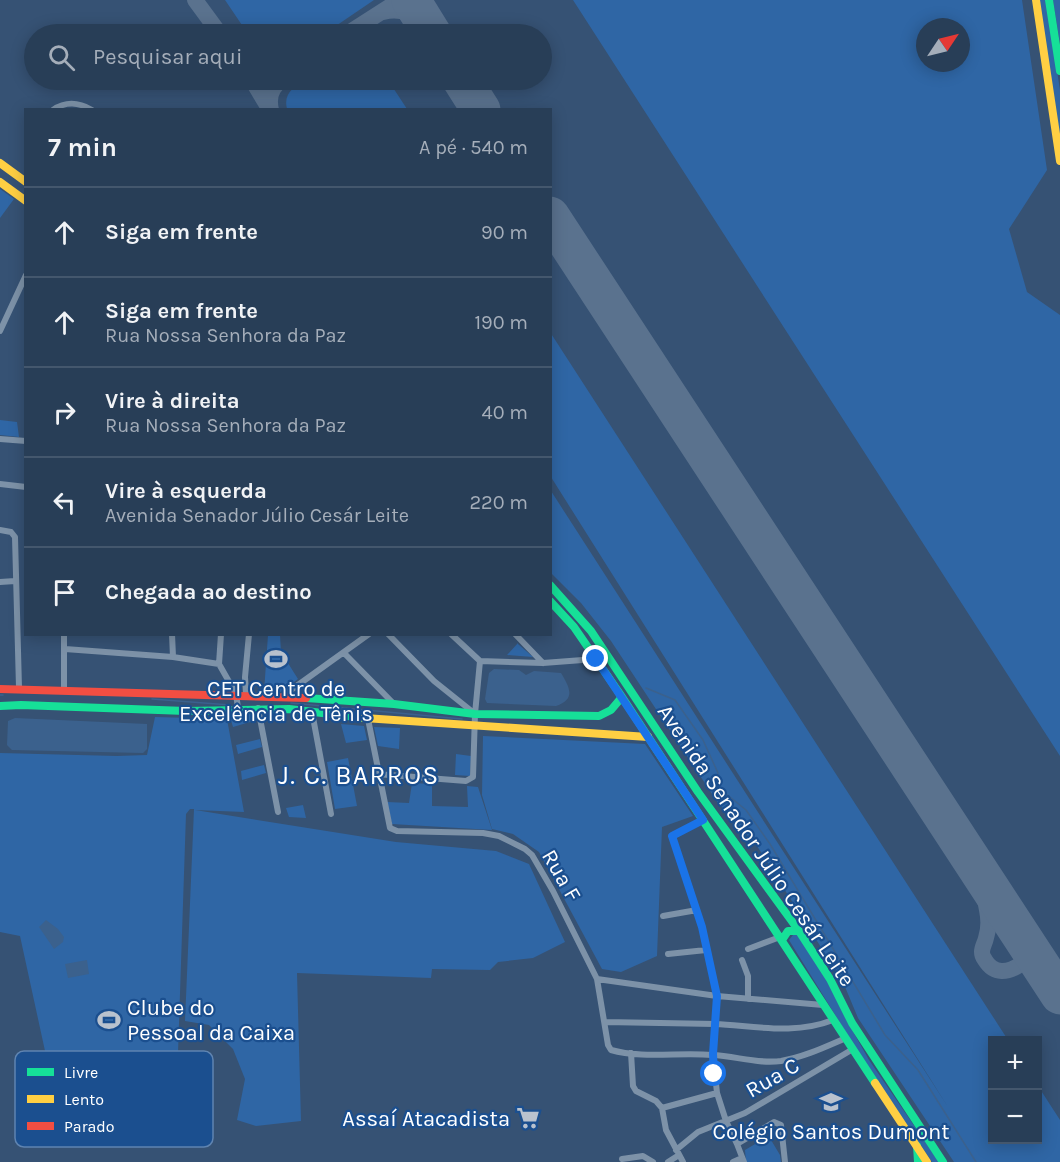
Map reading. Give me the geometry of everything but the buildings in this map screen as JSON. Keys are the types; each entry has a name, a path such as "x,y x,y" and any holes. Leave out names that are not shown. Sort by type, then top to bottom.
{"main road":[{"path":"1036,0 1060,161"},
{"path":"1049,0 1060,71"},
{"path":"2,168 24,181"},
{"path":"0,182 24,200"},
{"name":"Avenida Senador Júlio Cesár Leite","path":"552,587 591,631 698,792 799,931 830,979 852,1023 943,1162"},
{"name":"Avenida Senador Júlio Cesár Leite","path":"552,603 574,627 622,697 927,1162"},
{"path":"0,689 246,694 394,704 475,714 599,716 611,710 622,697"},
{"path":"0,706 186,711 238,708 289,709 368,719 648,737"},
{"path":"770,922 778,922 785,911"},
{"path":"781,938 786,932 799,931"},
{"path":"917,1146 918,1162"}],"street":[{"path":"56,108 72,103 83,107"},
{"path":"0,332 24,279"},
{"path":"0,439 24,441"},
{"path":"0,484 24,487"},
{"path":"0,530 14,534 19,688"},
{"path":"0,582 15,581"},
{"path":"17,627 24,627"},
{"path":"64,636 64,690"},
{"path":"172,636 173,657"},
{"path":"221,636 219,664 236,694 238,708"},
{"path":"246,694 245,677 249,636"},
{"path":"283,696 366,636"},
{"path":"390,636 434,681 475,714"},
{"path":"453,636 480,661 543,663 596,659"},
{"path":"517,636 543,663"},
{"path":"65,649 173,657 219,664"},
{"path":"344,653 394,704"},
{"path":"368,719 377,774 470,780 474,772 475,714 480,661"},
{"path":"258,708 278,812"},
{"path":"312,712 331,814"},
{"name":"Rua F","path":"377,774 390,828 397,831 483,833 499,836 532,855 553,891 597,980 608,1045 611,1050 631,1053"},
{"path":"703,820 672,836 697,910 717,996 713,1054 717,1093 743,1160 733,1162"},
{"path":"663,916 697,910"},
{"path":"748,949 781,938"},
{"path":"668,954 706,950"},
{"path":"742,960 748,976 748,999"},
{"path":"597,980 717,996 823,1005"},
{"path":"605,1023 714,1024 798,1029 833,1020"},
{"path":"683,1162 666,1130 662,1108 656,1101 636,1091 633,1086 631,1053 713,1054 748,1061 780,1061 801,1056 846,1038"},
{"name":"Rua C","path":"668,1162 698,1132 745,1113 853,1049"},
{"path":"662,1108 717,1093"},
{"path":"737,1143 774,1122 781,1125 784,1162"},
{"path":"622,1159 643,1156 653,1162"}],"shaded area":[{"path":"225,0 374,0 339,24 241,24"},
{"path":"573,0 1022,0 1047,170 1009,229 1027,292 1060,315 1060,756"},
{"path":"1039,0 1046,0 1060,90 1060,137"},
{"path":"1053,0 1060,0 1060,44"},
{"path":"292,90 395,90 406,108 287,108 288,95"},
{"path":"0,189 14,199 0,218"},
{"path":"552,335 1005,1036 988,1036 988,1144 1042,1144 1042,1092 1060,1120 1060,1162 954,1162 858,1018 843,982 757,846 718,803 611,641 581,603 552,574 552,493 948,1107 552,479"},
{"path":"0,420 17,422 19,437 0,435"},
{"name":"CET Centro de Excelência de Tênis","path":"268,636 280,636 281,652 298,679 279,693 264,692"},
{"path":"518,644 533,657 507,655"},
{"path":"494,669 519,670 526,675 534,671 561,673 569,688 569,696 556,706 487,703 485,699 489,673"},
{"path":"254,711 257,720 233,727 230,717"},
{"path":"155,717 227,719 244,812 195,810 396,842 496,851 529,864 565,942 533,958 498,962 490,970 432,969 431,978 297,973 301,1121 256,1126 237,1120 245,1079 233,1049 209,1025 185,1021 194,809 190,809 186,814 178,1051 45,1051 20,936 0,932 0,753 147,755"},
{"path":"15,718 147,724 147,749 143,753 12,750 7,745 8,721"},
{"path":"341,724 364,726 367,740 346,743"},
{"path":"374,727 400,728 399,749 378,746"},
{"path":"483,736 645,744 693,816 662,827 657,956 621,972 602,969 539,852 513,834 492,829 482,795"},
{"path":"260,739 262,747 238,754 236,745"},
{"path":"456,754 471,756 470,776 455,775"},
{"path":"348,758 357,806 335,809 327,762"},
{"path":"264,765 266,773 242,780 241,771"},
{"path":"412,783 432,784 432,806 468,807 467,786 478,787 492,830 392,824 387,802 409,803"},
{"path":"303,805 306,818 289,817 286,808"},
{"path":"46,920 64,937 63,942 54,949 39,927"},
{"path":"793,935 798,935 832,988 869,1060 939,1162 932,1162 863,1060 789,940"},
{"path":"87,960 89,974 68,978 65,964"},
{"path":"762,1140 771,1140 780,1155 781,1162 746,1162 745,1150"}],"waterway":[{"path":"646,688 675,700 703,740 718,773 714,784 746,810 770,844 885,1035 918,1070 976,1162"},
{"path":"152,699 230,705"},
{"path":"291,703 462,719"}],"taxiway":[{"path":"195,0 213,24"},
{"path":"363,24 400,0"},
{"path":"383,12 403,11 423,24"},
{"path":"258,90 269,108"},
{"path":"271,108 272,90"},
{"path":"966,853 986,903 988,931 982,955 989,965 997,970 1006,971 1021,964 1024,951 1022,937"}],"runway":[{"path":"411,0 426,24"},
{"path":"468,90 480,108"},
{"path":"552,219 1060,995"}],"traffic: fast":[{"path":"1049,0 1060,71"},
{"path":"552,587 591,631 698,792 799,931 830,979 852,1023 943,1162"},
{"path":"552,603 574,627 622,697 875,1083"},
{"path":"306,698 394,704 475,714 599,716 611,710 622,697"},
{"path":"0,706 186,711 289,709 364,718"},
{"path":"782,940 788,931 799,931"},
{"path":"917,1146 918,1162"}],"traffic: slow":[{"path":"1036,0 1060,161"},
{"path":"0,163 24,181"},
{"path":"0,182 24,200"},
{"path":"364,718 648,737"},
{"path":"875,1083 927,1162"}],"traffic: jam":[{"path":"0,689 306,698"}],"place":[{"name":"CET Centro de Excelência de Tênis","path":"276,659"},
{"name":"Clube do Pessoal da Caixa","path":"109,1020"},
{"name":"Colégio Santos Dumont","path":"831,1102"},
{"name":"Assaí Atacadista","path":"528,1118"}],"district":[{"name":"J. C. BARROS","path":"359,775"}],"route":[{"path":"596,659 703,820 672,836 702,927 717,996 714,1024 714,1074"}]}
